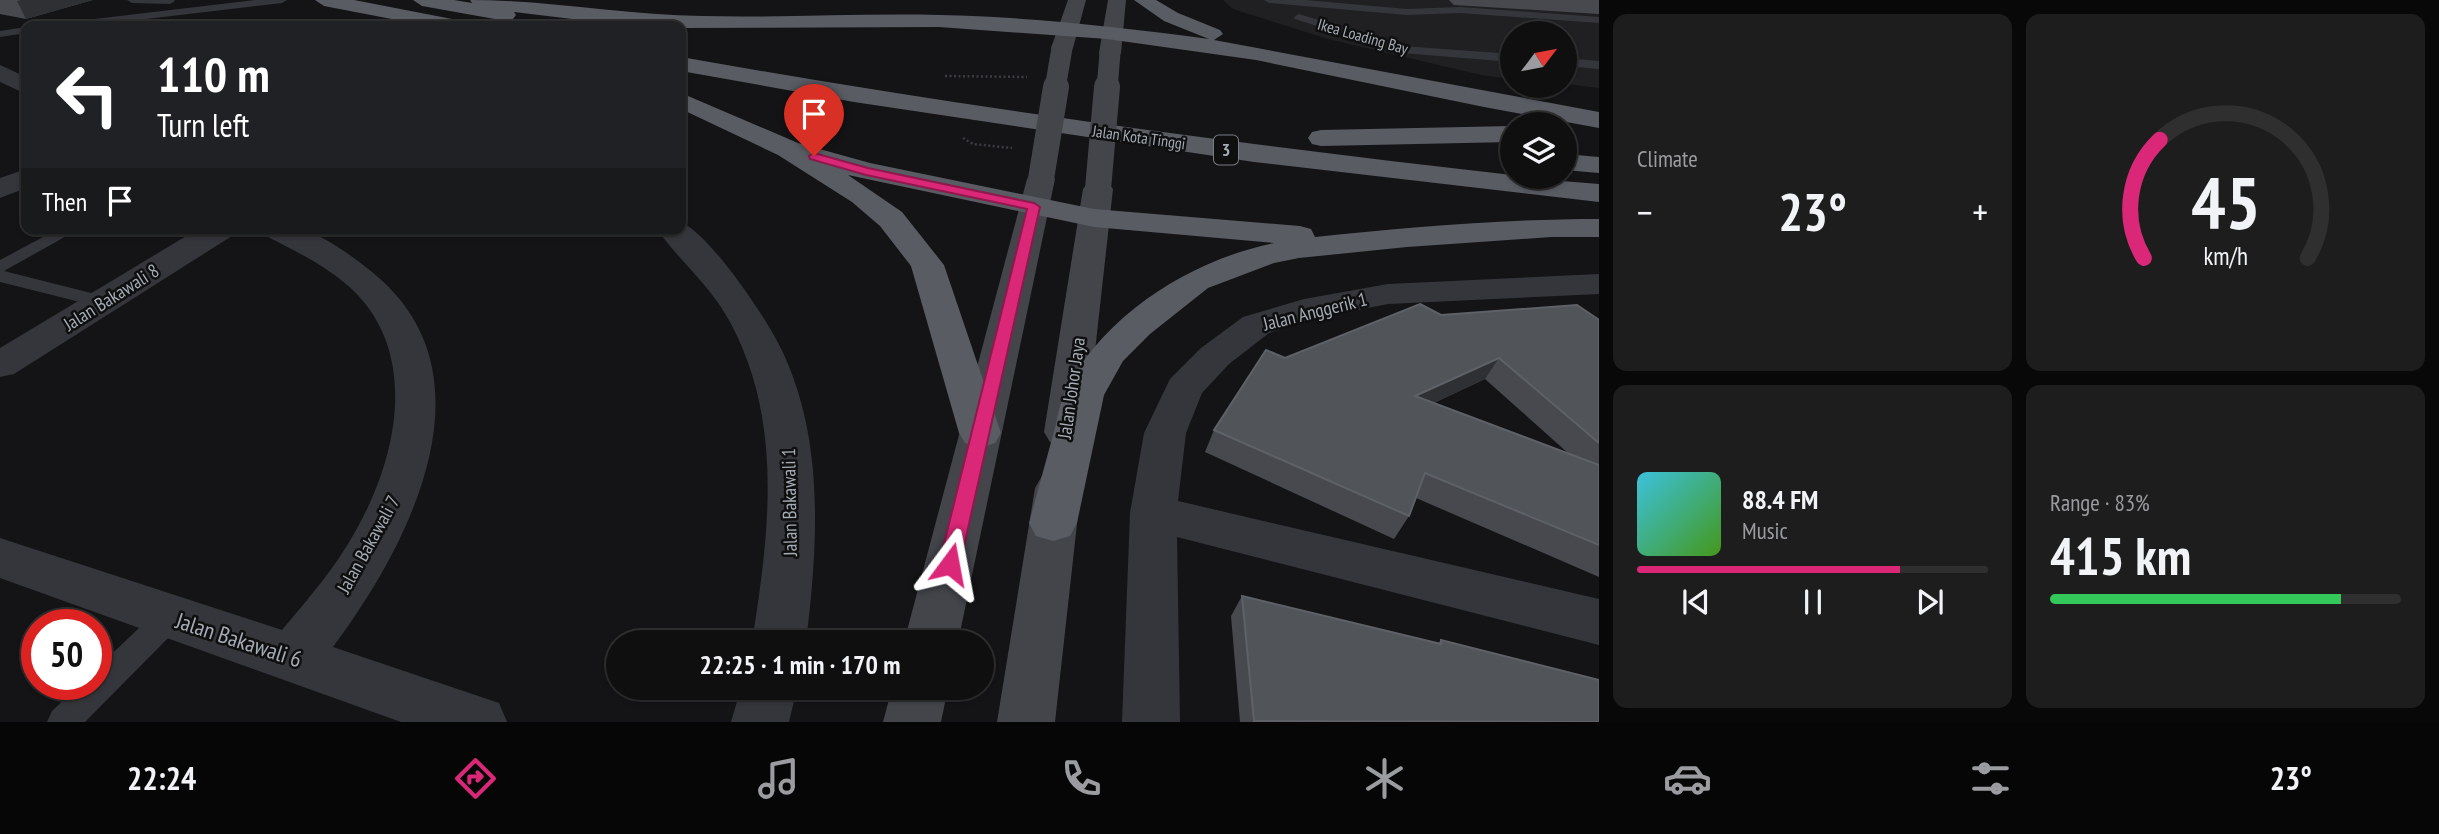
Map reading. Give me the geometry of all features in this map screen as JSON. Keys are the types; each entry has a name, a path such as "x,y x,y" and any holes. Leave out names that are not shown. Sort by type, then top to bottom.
{"highway":[{"path":"324,0 435,21"},
{"path":"422,0 542,21"},
{"path":"479,0 625,19 681,21"},
{"path":"1143,0 1171,17 1212,34 1292,60"},
{"path":"1162,0 1180,16 1212,34"},
{"path":"905,19 1002,4"},
{"path":"686,21 737,23 905,19 993,23 1065,39 1111,44 1194,44 1292,60 1465,98 1599,121"},
{"name":"Jalan Kota Tinggi","path":"686,47 995,101 1500,156"},
{"name":"Jalan Kota Tinggi","path":"686,65 854,95 1254,154 1599,193"},
{"path":"686,102 789,149 862,196 891,219 927,265 980,433"},
{"path":"1577,125 1599,121"},
{"path":"1321,138 1500,134"},
{"path":"789,149 866,171 1038,193 1277,236 1407,237"},
{"path":"1577,163 1599,165"},
{"path":"1053,523 1084,395 1108,355 1136,326 1196,281 1265,255 1299,248 1407,237 1551,228 1599,228"}],"main road":[{"path":"934,630 1038,193 1065,39 1077,0"},
{"name":"Jalan Johor Jaya","path":"1026,722 1096,204 1117,0"},
{"path":"912,722 917,700"}],"street":[{"path":"0,72 21,84"},
{"path":"0,189 21,179"},
{"name":"Jalan Bakawali 8","path":"0,365 211,235"},
{"name":"Jalan Bakawali 7","path":"289,235 349,271 374,291 393,315 407,343 415,372 417,403 413,436 403,476 385,522 354,578 293,658"},
{"name":"Jalan Bakawali 1","path":"679,235 700,254 749,320 768,356 780,394 790,446 793,499 789,580 781,630"},
{"name":"Jalan Anggerik 1","path":"1151,722 1153,513 1165,433 1184,388 1215,356 1256,325 1304,310 1388,294 1591,291"},
{"path":"1153,513 1599,622"},
{"name":"Jalan Bakawali 6","path":"0,558 478,722"},
{"path":"760,722 766,700"}],"lane":[{"path":"132,0 196,0 227,6"},
{"path":"102,21 282,0"},
{"path":"1387,0 1599,17"},
{"path":"1262,1 1407,12 1461,10 1599,17"},
{"path":"1262,1 1321,12"},
{"path":"1262,1 1299,17 1336,20"},
{"name":"Ikea Loading Bay","path":"1299,17 1402,49 1500,57"},
{"path":"0,33 21,31"},
{"path":"1577,63 1599,65"},
{"path":"0,267 60,235"},
{"path":"0,276 104,302"},
{"path":"63,722 170,617"}],"path":[{"path":"945,76 1038,77"}],"shaded area":[{"path":"1223,0 1599,0 1599,88 1577,85 1577,21 1500,21 1500,77 1328,39 1233,9"}],"building":[{"path":"1420,304 1441,315 1577,305 1599,320 1599,443 1499,358 1415,396 1599,465 1599,545 1425,473 1409,516 1214,430 1266,350 1285,358"},
{"path":"1242,596 1441,644 1441,640 1599,680 1599,722 1254,721"}],"route":[{"path":"814,156 866,171 1034,207 950,564"}]}
